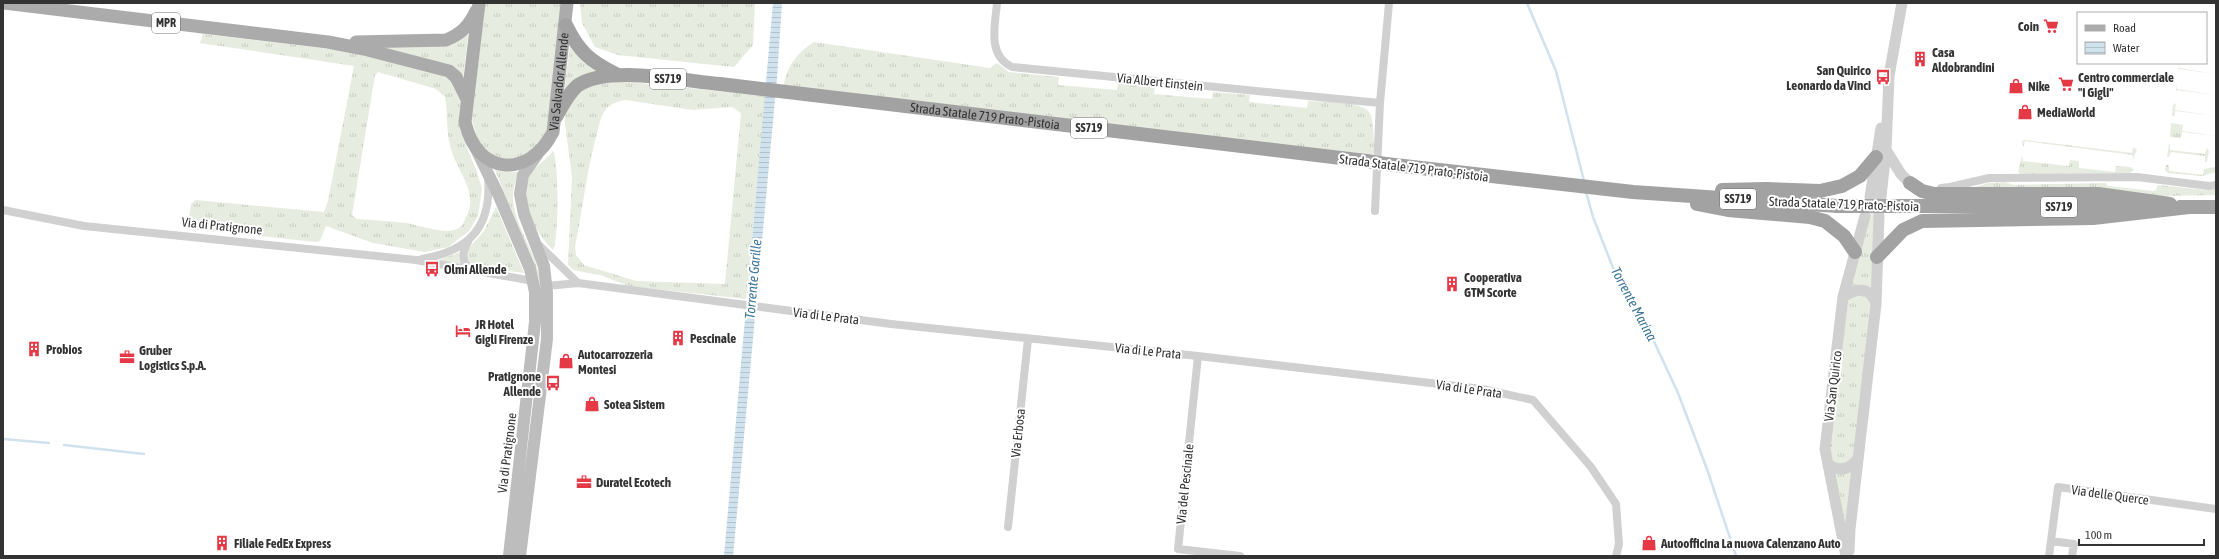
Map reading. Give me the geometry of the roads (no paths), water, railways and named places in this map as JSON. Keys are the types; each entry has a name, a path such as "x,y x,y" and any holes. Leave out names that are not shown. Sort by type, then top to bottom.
{"highway":[{"name":"SS719","path":"566,26 579,48 594,63 616,74"},
{"name":"SS719","path":"556,117 567,98 578,86 593,78 616,74"},
{"name":"Strada Statale 719 Prato-Pistoia","path":"616,74 720,84 1366,161 1544,184 1635,192 1838,206 2216,207"},
{"path":"1635,192 1766,189 1820,191 1842,186 1860,176 1881,154"},
{"path":"1910,183 1922,191 1934,194 2098,194 2188,207"},
{"path":"1635,192 1728,210 1810,217 1825,221 1844,236 1855,252"},
{"path":"1877,257 1903,230 1922,221 2093,218 2188,207"}],"main road":[{"name":"MPR","path":"4,3 328,42 364,49 449,71 456,77 467,99"},
{"name":"Via Salvador Allende","path":"547,286 544,266 524,214 520,194 523,175 546,145 553,132 566,26 567,3"},
{"name":"MPR","path":"328,42 446,40 456,36 465,28 478,5"},
{"name":"Via Salvador Allende","path":"478,5 465,122 468,137 487,170 525,256 533,281"},
{"name":"Via Salvador Allende","path":"475,149 487,159 498,165 510,166 523,163 537,155"},
{"name":"Via di Pratignone","path":"509,556 535,322 533,281"},
{"name":"Via di Pratignone","path":"520,556 547,339 547,286"}],"street":[{"name":"Via Albert Einstein","path":"997,3 994,40 995,47 1002,60 1012,67 1380,103"},
{"path":"1375,211 1380,103 1389,3"},
{"path":"1876,197 1888,90 1902,3"},
{"path":"1881,154 1910,183 1935,188 1950,188 1989,178 2137,177 2216,185"},
{"path":"468,268 463,254 470,240 480,226 487,209 489,196 487,170"},
{"name":"Via di Pratignone","path":"3,210 84,226 416,260 468,268 533,281"},
{"name":"Via San Quirico","path":"1846,556 1826,449 1843,297 1865,216"},
{"path":"1849,556 1850,529 1876,304 1879,216"},
{"path":"416,260 449,252 470,240"},
{"path":"535,240 552,260 578,283"},
{"name":"Via di Le Prata","path":"547,286 578,283 744,306 1028,339 1198,356 1494,391 1533,400 1591,467 1616,504 1619,544 1616,556"},
{"path":"1843,297 1858,289 1864,290 1874,298 1876,304"},
{"name":"Via Erbosa","path":"1008,527 1028,339"},
{"name":"Via del Pescinale","path":"1198,356 1178,549 1240,556"},
{"path":"1828,464 1835,468 1847,468 1858,460"},
{"name":"Via delle Querce","path":"2049,556 2058,488 2216,509"},
{"path":"2051,541 2074,544 2072,556"}],"water":[{"name":"Torrente Garille","path":"773,3 782,3 777,78 733,556 724,556"}],"waterway":[{"name":"Torrente Marina","path":"1527,3 1556,71 1584,181"},
{"name":"Torrente Marina","path":"1586,192 1593,217 1619,283 1651,335 1678,393 1707,469 1736,556"},
{"path":"3,439 49,443"},
{"path":"64,445 144,454"}],"place":[{"name":"Coin","path":"2051,26"},
{"name":"Casa Aldobrandini","path":"1920,59"},
{"name":"San Quirico Leonardo da Vinci","path":"1883,77"},
{"name":"Centro commerciale \"I Gigli\"","path":"2066,84"},
{"name":"Nike","path":"2016,86"},
{"name":"MediaWorld","path":"2025,112"},
{"name":"Olmi Allende","path":"432,269"},
{"name":"Cooperativa GTM Scorte","path":"1452,284"},
{"name":"JR Hotel Gigli Firenze","path":"463,331"},
{"name":"Pescinale","path":"678,338"},
{"name":"Probios","path":"34,349"},
{"name":"Gruber Logistics S.p.A.","path":"127,357"},
{"name":"Autocarrozzeria Montesi","path":"566,361"},
{"name":"Pratignone Allende","path":"553,383"},
{"name":"Sotea Sistem","path":"592,404"},
{"name":"Duratel Ecotech","path":"584,482"},
{"name":"Filiale FedEx Express","path":"222,543"},
{"name":"Autoofficina La nuova Calenzano Auto","path":"1649,543"}]}
